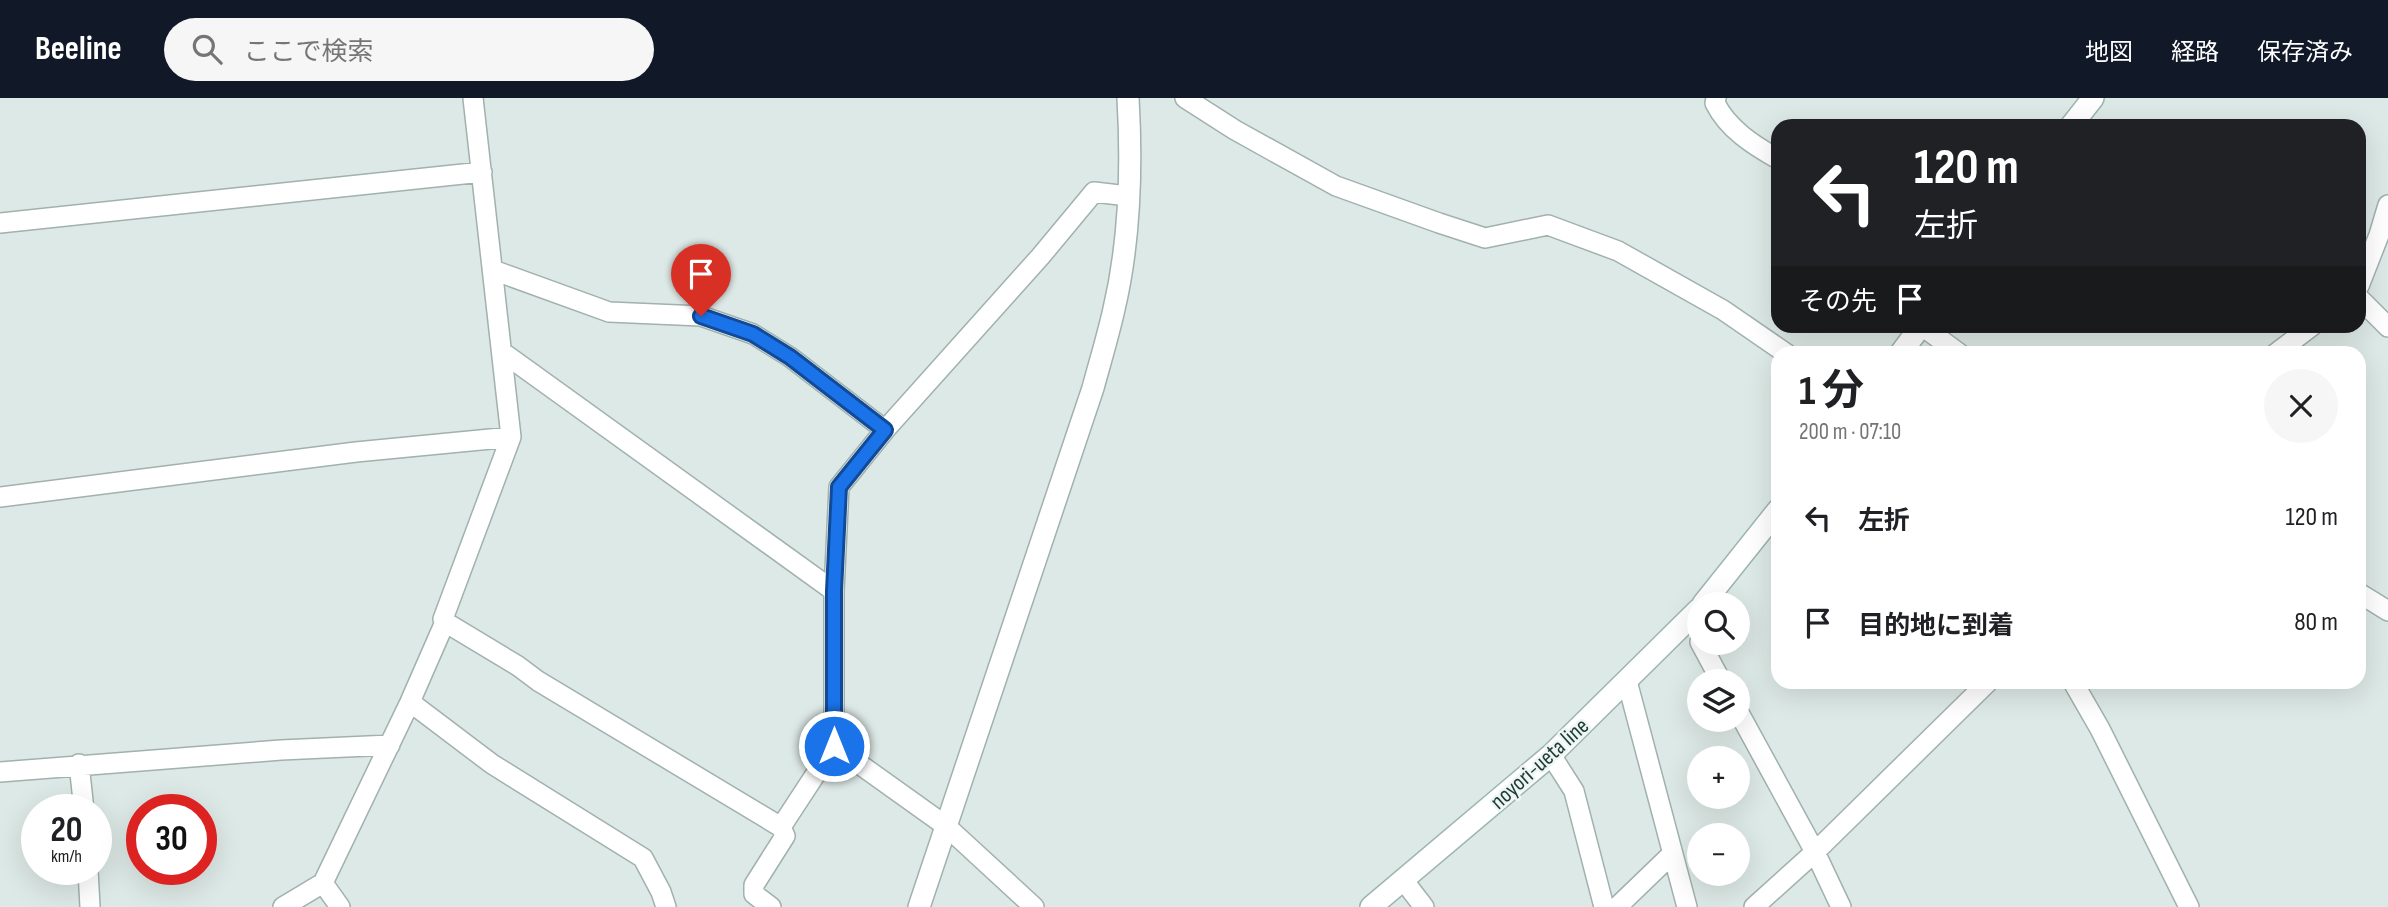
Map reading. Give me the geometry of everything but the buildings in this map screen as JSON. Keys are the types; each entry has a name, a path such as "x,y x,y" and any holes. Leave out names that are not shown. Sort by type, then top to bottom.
{"street":[{"path":"283,907 323,883 390,745 445,622 443,619 511,437 473,98"},
{"path":"919,907 1093,388 1115,307 1128,196 1128,98"},
{"path":"1185,98 1235,130 1336,186 1439,223 1485,238 1548,225 1618,251 1723,310 1775,346"},
{"path":"1716,98 1715,103 1722,117 1771,155"},
{"path":"2076,119 2091,99"},
{"path":"0,223 482,172"},
{"path":"781,827 834,746 834,591 839,487 885,430 1040,257 1094,192 1128,196"},
{"path":"2366,268 2388,205"},
{"path":"493,270 609,313 701,316 753,334 790,357 885,430"},
{"path":"2366,305 2388,327"},
{"path":"1932,333 1949,346"},
{"path":"2286,346 2303,333"},
{"path":"502,352 834,591"},
{"path":"0,497 356,452 511,437"},
{"name":"noyori-ueta line","path":"1713,592 1771,519"},
{"path":"2366,597 2388,611"},
{"name":"noyori-ueta line","path":"1371,907 1551,755 1687,621"},
{"path":"445,622 781,827 785,836 754,885 754,894 771,907"},
{"path":"1627,681 1687,907"},
{"path":"1754,907 1815,852 1982,689"},
{"path":"2077,689 2100,729 2189,907"},
{"path":"410,702 492,764 643,858 666,907"},
{"path":"1749,732 1815,852 1841,907"},
{"path":"0,772 281,750 390,745"},
{"path":"834,746 946,826 1034,907"},
{"path":"1551,755 1574,791 1604,907"},
{"path":"79,764 82,794"},
{"path":"1617,907 1672,854"},
{"path":"1404,881 1424,907"},
{"path":"323,883 340,907"},
{"path":"89,885 90,907"}],"route":[{"path":"701,316 753,334 790,357 885,430 839,487 834,591 834,746"}]}
